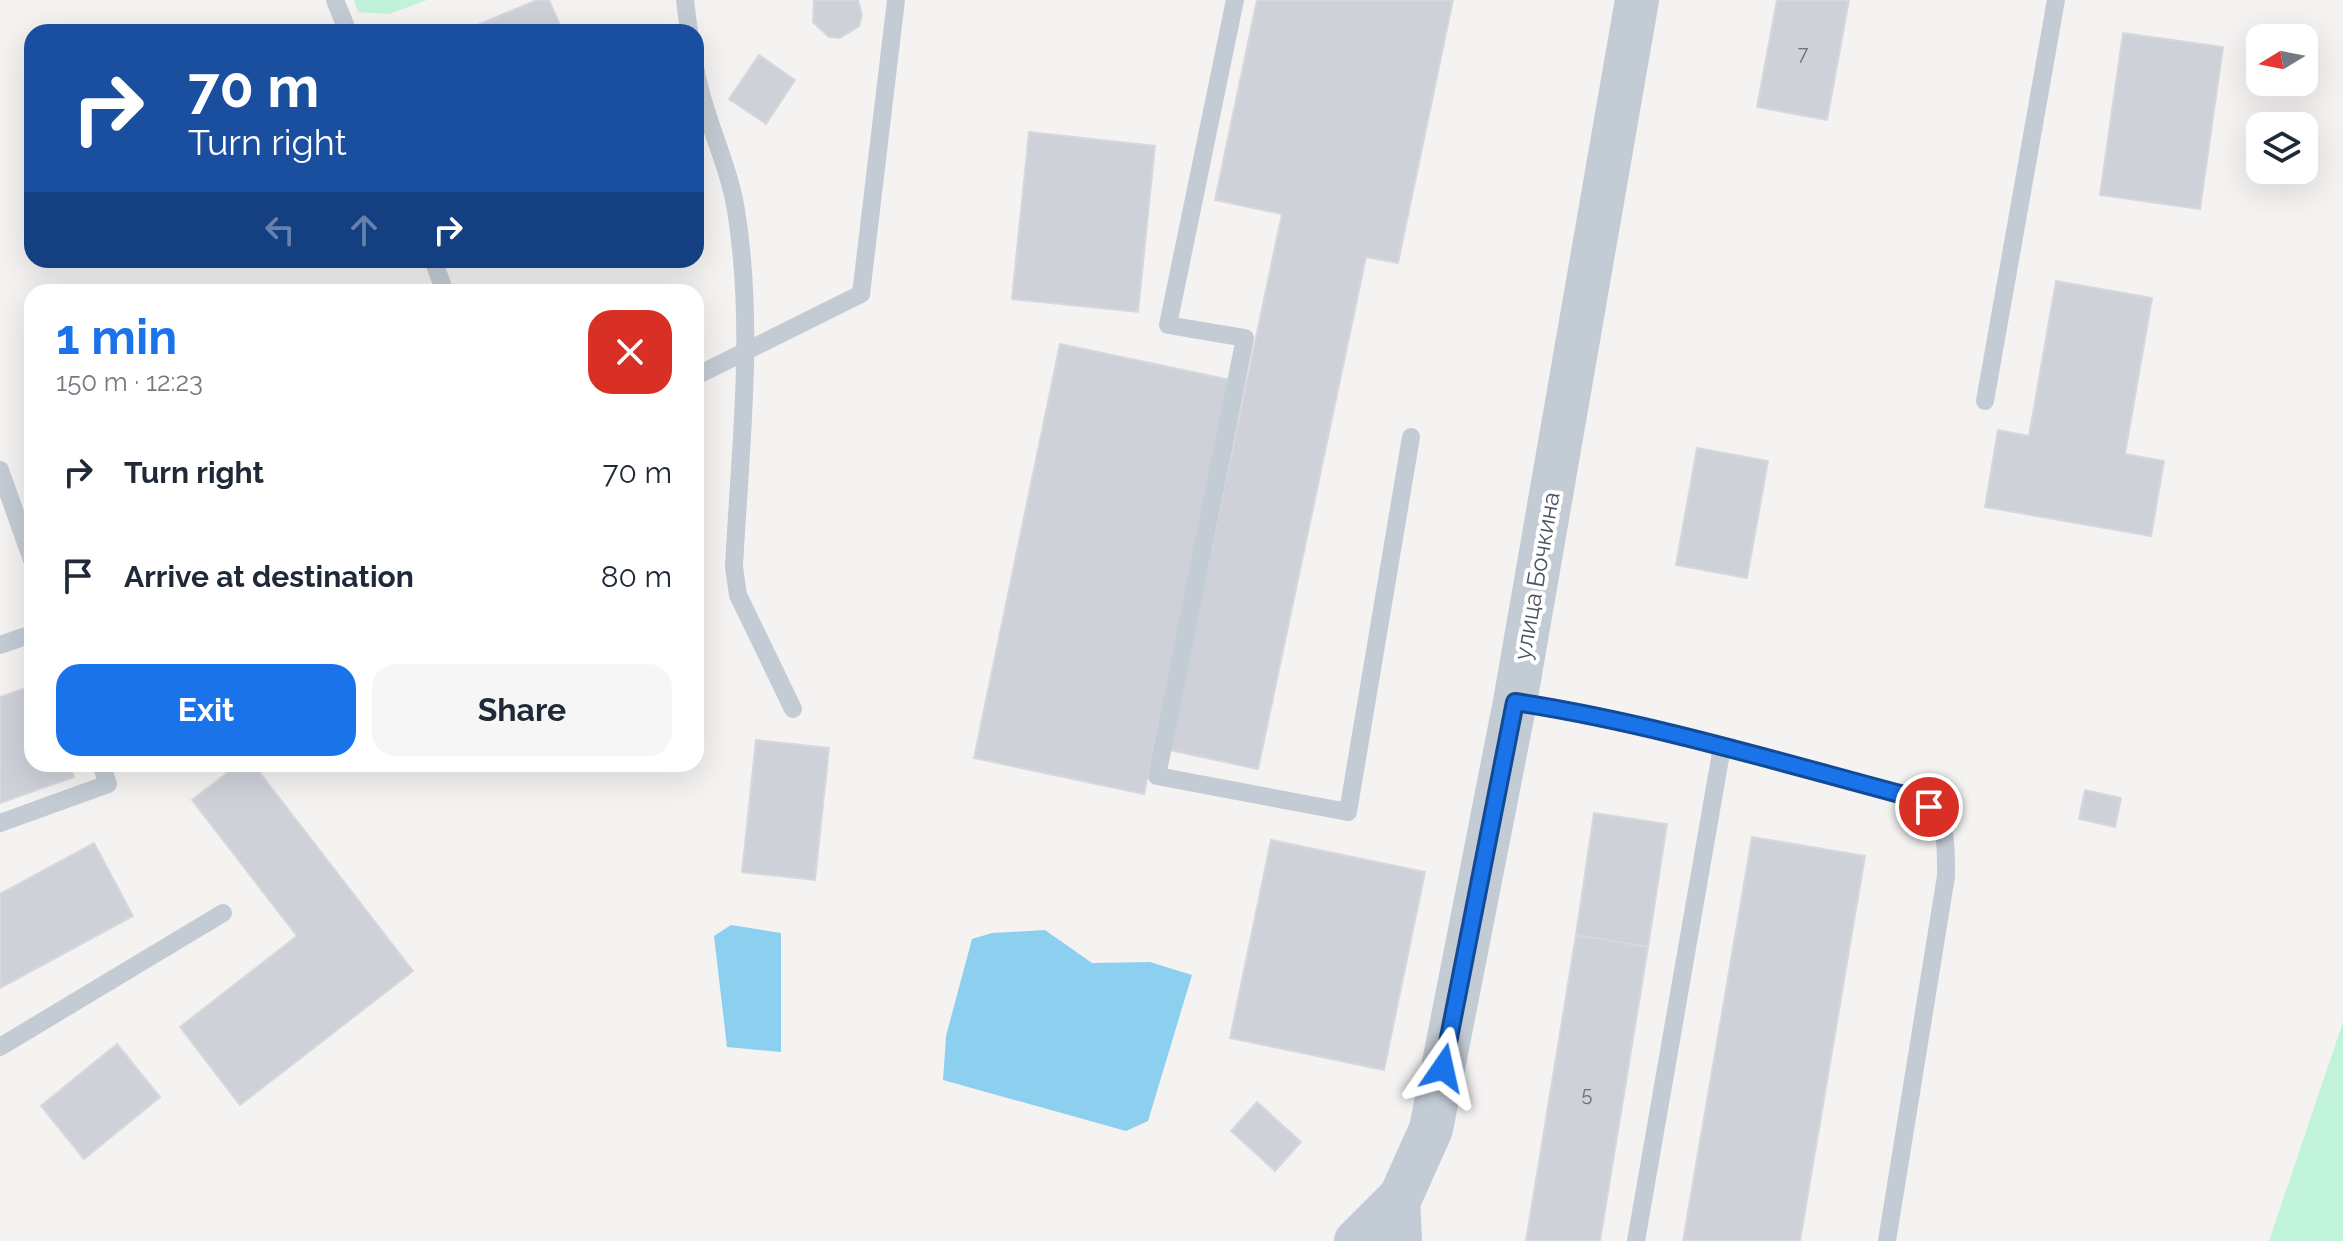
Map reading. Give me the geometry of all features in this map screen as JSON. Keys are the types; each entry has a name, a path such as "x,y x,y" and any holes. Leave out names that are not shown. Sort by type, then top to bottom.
{"street":[{"name":"улица Бочкина","path":"1403,1241 1401,1196 1431,1129 1515,702 1637,0"},
{"path":"1356,1241 1401,1196"}],"lane":[{"path":"335,0 345,24"},
{"path":"685,0 688,24"},
{"path":"704,372 861,294 896,0"},
{"path":"1235,0 1168,325 1245,338 1157,776 1348,812 1411,437"},
{"path":"1985,401 2056,0"},
{"path":"704,111 721,147 736,206 746,280 734,567 738,595 793,709"},
{"path":"0,470 24,538"},
{"path":"0,645 24,637"},
{"path":"1515,702 1585,713 1703,739 1722,747 1900,794 1929,807 1941,827 1946,844 1946,876 1887,1241"},
{"path":"1636,1241 1722,747"},
{"path":"0,823 108,784 104,772"},
{"path":"0,1047 223,913"}],"green space":[{"path":"354,0 427,0 389,14 358,12"},
{"path":"2343,1022 2343,1241 2269,1241"}],"water":[{"path":"731,925 781,933 781,1052 727,1047 714,936"},
{"path":"1045,930 1092,963 1150,962 1192,975 1148,1121 1126,1131 943,1080 946,1036 972,939 992,933"}],"building":[{"path":"537,0 549,0 560,24 480,24"},
{"path":"814,0 858,0 862,15 859,26 840,38 829,37 813,22"},
{"path":"1257,0 1453,0 1398,263 1366,257 1258,769 1169,750 1282,214 1215,200"},
{"path":"1777,0 1849,0 1827,120 1757,107"},
{"path":"2123,33 2223,47 2200,209 2100,195"},
{"path":"759,55 795,80 766,124 729,99"},
{"path":"1029,132 1155,146 1138,312 1012,299"},
{"path":"2056,281 2152,298 2125,454 2164,461 2151,536 1985,507 1998,430 2029,436"},
{"path":"1060,344 1231,380 1144,794 974,758"},
{"path":"1697,448 1768,461 1747,578 1676,565"},
{"path":"24,689 24,772 72,772 74,777 0,803 0,697"},
{"path":"756,740 829,748 815,880 742,872"},
{"path":"229,772 259,772 413,971 240,1105 180,1027 297,936 192,800"},
{"path":"2085,790 2121,798 2115,827 2079,819"},
{"path":"1594,813 1667,824 1648,947 1576,935"},
{"path":"1752,837 1865,856 1800,1241 1683,1241"},
{"path":"1271,840 1425,872 1384,1070 1230,1038"},
{"path":"94,843 133,916 0,988 0,894"},
{"path":"1576,935 1648,947 1600,1241 1526,1241"},
{"path":"117,1044 160,1097 84,1159 41,1106"},
{"path":"1257,1102 1301,1142 1275,1171 1231,1131"}],"route":[{"path":"1443,1068 1515,702 1585,713 1703,739 1722,747 1900,794 1929,807"}]}
